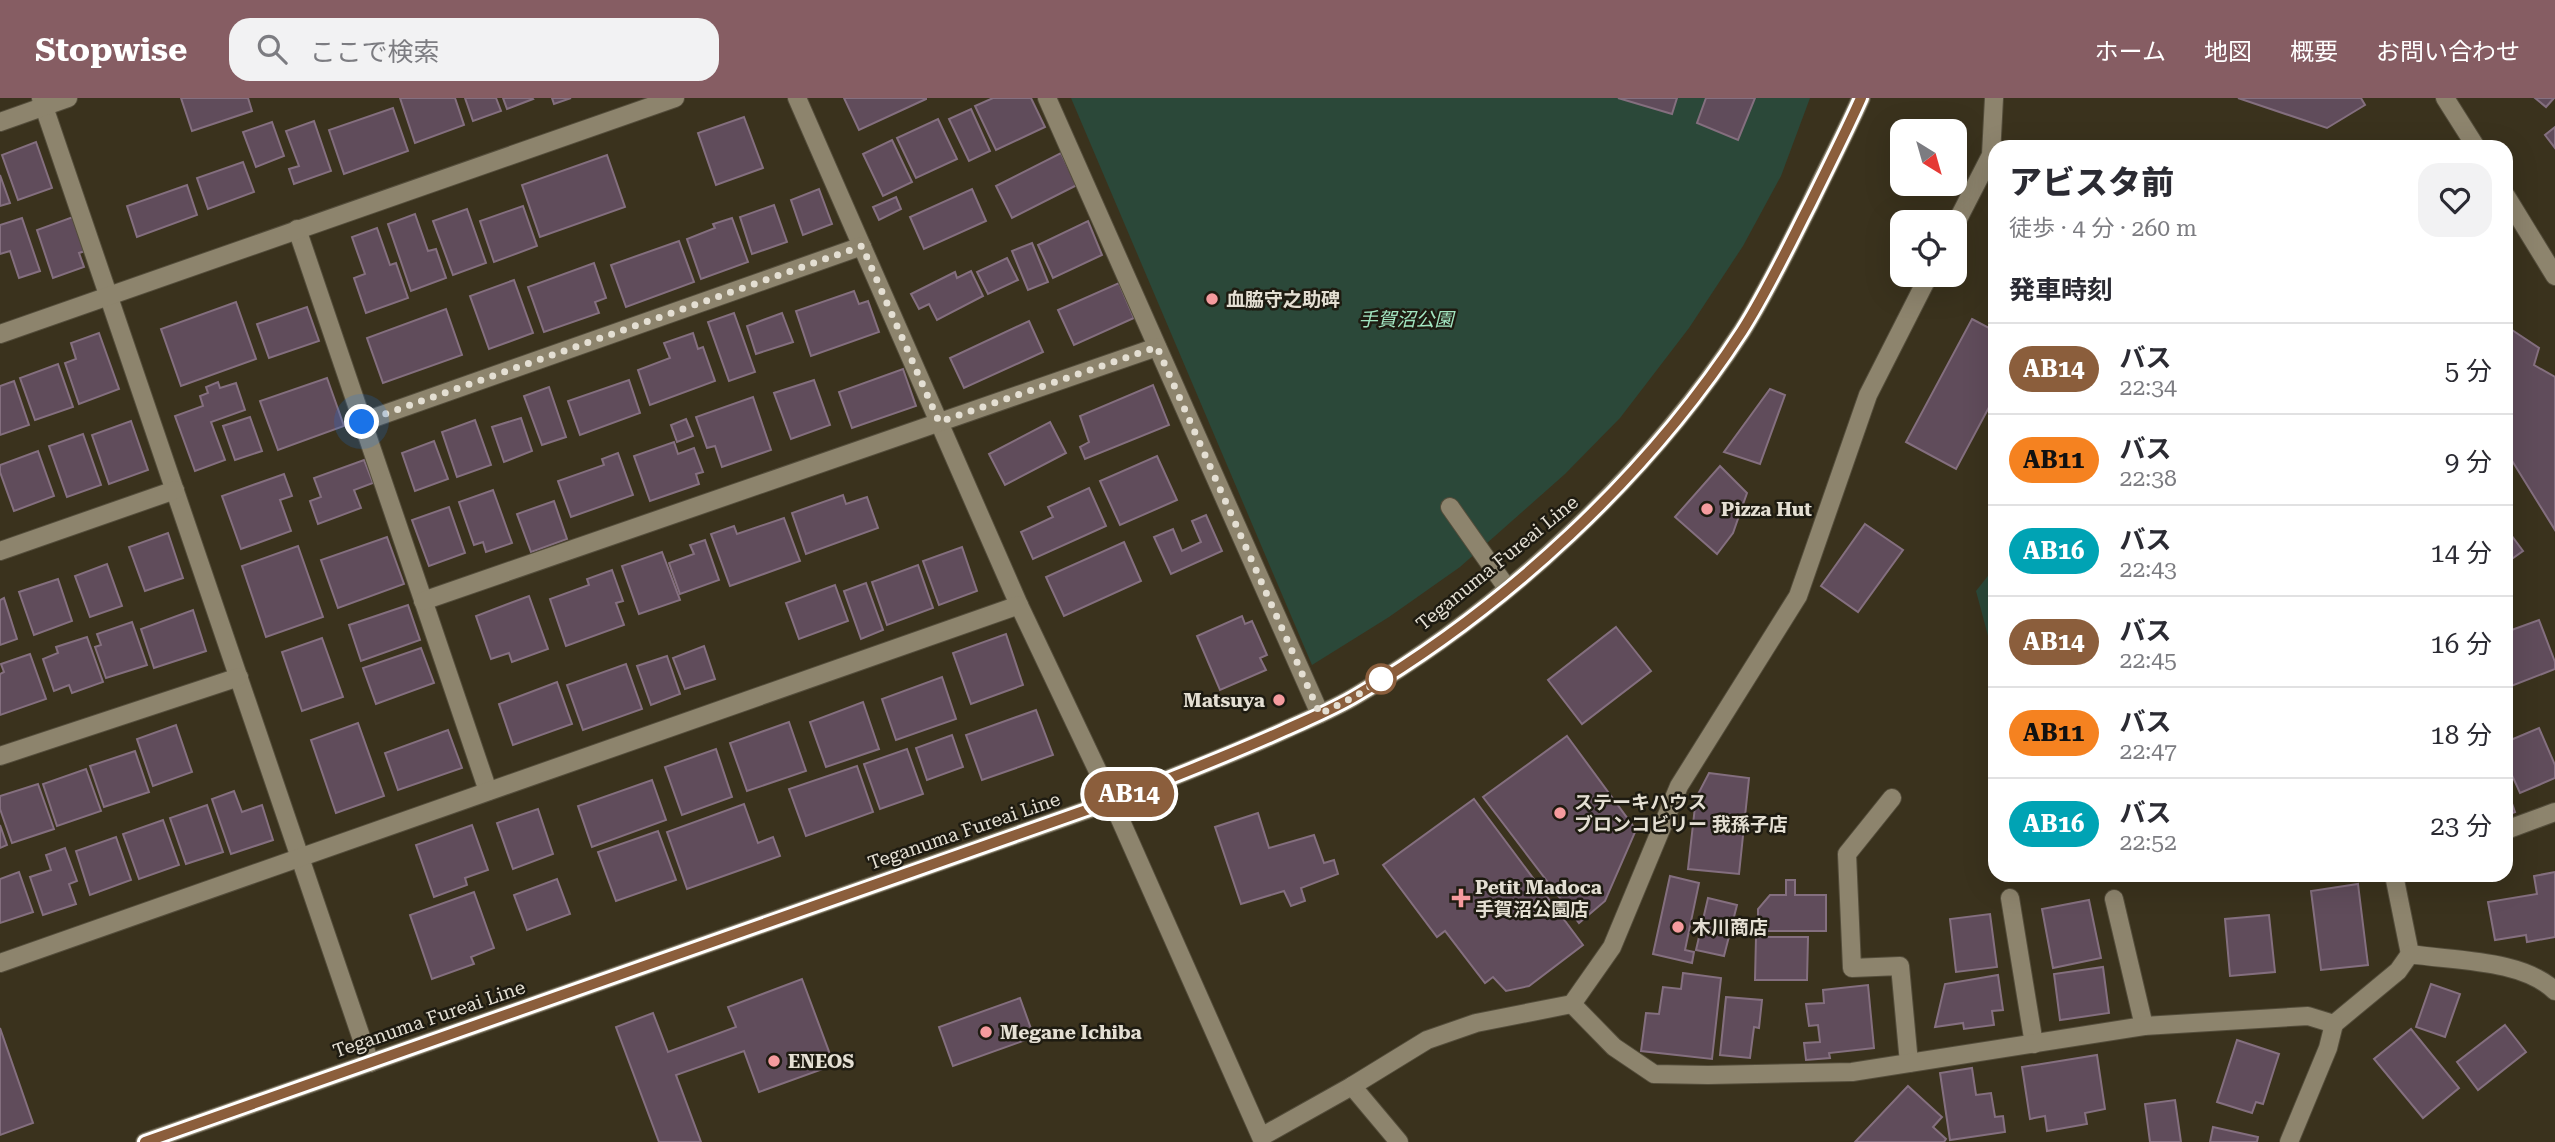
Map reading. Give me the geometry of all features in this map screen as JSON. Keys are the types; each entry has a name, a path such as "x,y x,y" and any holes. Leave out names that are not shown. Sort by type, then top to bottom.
{"street":[{"path":"0,122 43,102 68,98"},
{"path":"0,334 675,98"},
{"path":"797,98 1019,605 1112,801 1255,1140 1427,1040 1476,1023 1572,1004 1612,947 1679,786 1798,596 1868,396 1923,287"},
{"path":"1047,98 1320,714"},
{"name":"Teganuma Fureai Line","path":"145,1142 1112,801 1221,759 1356,696 1471,617 1553,550 1614,493 1695,396 1742,331 1775,274 1861,98"},
{"path":"1991,140 1994,98"},
{"path":"2452,100 2472,140"},
{"path":"43,102 370,1063"},
{"path":"1962,210 1988,159"},
{"path":"2513,207 2555,276"},
{"path":"297,229 488,791"},
{"path":"362,422 862,246"},
{"path":"423,601 1157,347"},
{"path":"0,551 175,490"},
{"path":"1450,507 1507,588"},
{"path":"0,963 1019,605"},
{"path":"0,756 239,677"},
{"path":"1892,798 1847,855 1852,968 1900,967 1909,1063"},
{"path":"2513,827 2555,812"},
{"path":"2289,1142 2328,1048 2334,1024 2398,971 2410,954 2395,882"},
{"path":"2010,898 2034,1044"},
{"path":"2114,898 2144,1026"},
{"path":"2410,954 2483,961 2544,981 2555,991"},
{"path":"1572,1004 1614,1047 1654,1074 1708,1076 1852,1072 2144,1026 2308,1016 2334,1024"},
{"path":"1352,1086 1399,1142"}],"green space":[{"name":"手賀沼公園","path":"1071,98 1810,98 1781,176 1743,246 1689,328 1620,418 1565,474 1460,567 1389,617 1312,665"},
{"path":"1988,576 1988,636 1976,591"}],"building":[{"path":"181,98 248,98 252,111 192,131"},
{"path":"400,98 455,98 464,125 415,143"},
{"path":"465,98 496,98 501,111 473,121"},
{"path":"503,98 532,98 533,99 507,109"},
{"path":"552,98 571,98 554,104"},
{"path":"844,98 926,98 926,99 859,130"},
{"path":"993,98 1031,98 1045,127 996,150 975,106"},
{"path":"1618,98 1677,98 1672,114"},
{"path":"1706,98 1755,98 1738,140 1697,123"},
{"path":"2238,98 2361,98 2365,105 2327,128"},
{"path":"2535,98 2554,98 2546,107"},
{"path":"393,108 408,151 344,174 329,130"},
{"path":"971,109 990,151 969,161 949,119"},
{"path":"744,117 763,168 716,185 698,133"},
{"path":"938,119 957,159 916,178 897,138"},
{"path":"314,121 331,171 294,184 289,169 299,166 286,131"},
{"path":"272,122 284,156 256,167 243,132"},
{"path":"2555,127 2555,148 2545,135"},
{"path":"892,140 912,182 883,196 863,154"},
{"path":"36,142 52,188 18,200 2,155"},
{"path":"1061,153 1077,185 1012,218 996,186"},
{"path":"607,155 625,207 540,237 522,185"},
{"path":"243,162 254,192 208,209 197,178"},
{"path":"0,175 10,203 0,206"},
{"path":"187,185 197,215 137,237 127,206"},
{"path":"819,189 832,224 803,235 791,200"},
{"path":"972,189 986,221 924,249 910,217"},
{"path":"896,197 901,209 879,220 873,207"},
{"path":"774,205 787,242 752,254 740,217"},
{"path":"523,206 537,246 494,262 480,221"},
{"path":"467,209 486,263 453,275 433,221"},
{"path":"415,214 428,251 436,249 446,278 411,291 388,224"},
{"path":"73,217 85,251 79,253 84,267 53,278 37,230"},
{"path":"22,218 40,271 19,278 10,251 0,254 0,225"},
{"path":"732,218 748,262 701,279 687,239 715,228 713,224"},
{"path":"1088,221 1102,255 1053,278 1038,245"},
{"path":"377,228 390,265 396,263 408,298 366,313 354,278 365,274 352,237"},
{"path":"679,241 694,282 626,307 611,265"},
{"path":"1032,243 1048,282 1028,290 1012,251"},
{"path":"1007,258 1018,280 988,294 977,272"},
{"path":"594,263 606,298 595,302 599,313 544,332 528,287"},
{"path":"971,271 983,296 937,320 929,304 919,309 911,294 955,272 957,278"},
{"path":"514,280 533,333 489,349 470,296"},
{"path":"1119,283 1134,318 1074,345 1058,310"},
{"path":"854,291 859,304 868,301 879,332 811,356 796,311"},
{"path":"236,302 256,359 181,386 161,329"},
{"path":"307,307 319,341 269,358 257,324"},
{"path":"446,309 462,355 383,383 367,338"},
{"path":"734,313 755,372 729,381 708,322"},
{"path":"782,313 793,342 756,354 747,326"},
{"path":"1972,319 1988,327 1988,409 1956,469 1906,442"},
{"path":"1029,321 1043,352 964,388 950,358"},
{"path":"2513,331 2539,348 2534,365 2555,377 2555,530 2513,462"},
{"path":"99,333 119,389 79,404 65,363 76,359 71,343"},
{"path":"693,333 698,349 703,347 715,381 650,405 638,370 670,358 664,343"},
{"path":"58,364 73,407 35,420 20,378"},
{"path":"903,369 916,406 852,428 839,392"},
{"path":"327,378 344,426 278,450 260,401"},
{"path":"629,380 640,413 580,435 568,401"},
{"path":"814,380 830,425 791,439 774,393"},
{"path":"14,381 29,425 0,435 0,386"},
{"path":"218,382 220,388 236,383 245,410 211,422 225,460 195,471 175,416 203,406 200,396 208,393 206,387"},
{"path":"1153,385 1169,425 1085,459 1080,447 1089,442 1080,416"},
{"path":"549,387 566,437 542,445 524,396"},
{"path":"1770,389 1785,395 1760,464 1724,452"},
{"path":"753,397 771,450 722,467 715,446 707,448 696,417"},
{"path":"250,417 262,451 235,460 223,426"},
{"path":"521,418 532,451 504,462 492,427"},
{"path":"686,419 693,436 677,442 671,425"},
{"path":"475,420 491,465 457,477 442,432"},
{"path":"131,421 148,470 109,484 92,435"},
{"path":"1050,422 1066,453 1005,485 989,454"},
{"path":"83,434 101,485 67,497 49,446"},
{"path":"434,441 448,479 415,491 402,453"},
{"path":"674,442 678,454 694,448 703,472 696,474 699,484 650,501 634,456"},
{"path":"38,451 54,496 14,511 0,465"},
{"path":"618,453 633,495 571,517 558,481 604,465 602,459"},
{"path":"1157,456 1177,500 1120,525 1100,481"},
{"path":"364,460 373,483 354,490 361,508 318,524 310,501 321,497 314,478"},
{"path":"1720,466 1747,493 1733,533 1717,554 1675,517"},
{"path":"284,474 292,496 280,500 291,531 241,549 222,496"},
{"path":"1089,488 1106,526 1033,559 1021,532 1053,517 1048,507"},
{"path":"493,490 512,543 486,552 483,542 474,545 459,502"},
{"path":"843,495 846,504 867,497 878,528 806,554 792,513"},
{"path":"554,501 567,539 531,552 517,514"},
{"path":"449,507 465,553 429,566 412,520"},
{"path":"1206,515 1222,551 1171,574 1154,537 1173,529 1182,551 1201,542 1192,521"},
{"path":"784,518 800,561 730,586 711,534 734,526 737,534"},
{"path":"1865,524 1903,550 1858,612 1821,586"},
{"path":"168,533 183,578 145,591 129,547"},
{"path":"387,537 404,584 338,608 321,560"},
{"path":"2513,537 2523,551 2513,558"},
{"path":"705,540 719,580 680,594 669,563 694,554 690,545"},
{"path":"1124,542 1141,581 1064,616 1046,577"},
{"path":"298,546 323,617 266,637 242,566"},
{"path":"962,547 977,591 939,605 923,561"},
{"path":"662,552 680,600 639,614 622,566"},
{"path":"107,564 122,606 90,617 75,576"},
{"path":"918,565 933,608 887,625 872,582"},
{"path":"612,570 623,601 616,603 624,625 566,646 550,599 589,585 587,579"},
{"path":"58,579 72,621 34,635 19,592"},
{"path":"866,583 883,630 861,639 844,591"},
{"path":"835,585 848,621 799,639 786,603"},
{"path":"529,596 548,649 512,662 509,653 491,659 476,616"},
{"path":"4,598 17,639 0,645 0,600"},
{"path":"408,605 420,640 361,661 349,625"},
{"path":"193,610 206,651 154,668 141,629"},
{"path":"1242,616 1245,624 1252,621 1267,655 1260,658 1266,670 1220,690 1197,636"},
{"path":"2539,620 2555,662 2555,669 2513,685 2513,629"},
{"path":"132,622 147,665 106,678 95,647 101,645 97,634"},
{"path":"1616,627 1651,671 1582,724 1548,680"},
{"path":"1006,634 1023,685 971,704 953,653"},
{"path":"87,637 103,682 72,693 69,685 54,691 43,659 58,653 56,647"},
{"path":"322,638 343,697 302,711 282,652"},
{"path":"704,646 715,679 685,689 673,658"},
{"path":"421,648 434,683 376,704 363,668"},
{"path":"30,654 46,699 0,715 0,674 4,672 1,664"},
{"path":"667,656 680,694 651,705 637,666"},
{"path":"626,664 642,709 583,730 567,685"},
{"path":"942,677 956,719 896,740 882,699"},
{"path":"557,682 572,724 513,745 499,704"},
{"path":"863,702 879,749 826,767 810,722"},
{"path":"1036,710 1053,755 982,780 966,735"},
{"path":"789,722 806,771 747,791 730,743"},
{"path":"358,723 384,796 336,813 311,740"},
{"path":"176,725 192,772 153,786 137,739"},
{"path":"2539,728 2555,765 2555,778 2520,793 2513,778 2513,739"},
{"path":"448,730 462,768 398,790 385,753"},
{"path":"952,735 963,767 927,780 916,748"},
{"name":"ステーキハウス ブロンコビリー 我孫子店","path":"1567,736 1636,830 1605,901 1579,923 1483,797"},
{"path":"716,749 732,797 682,815 665,767"},
{"path":"907,749 923,794 880,809 864,764"},
{"path":"135,751 149,792 104,807 90,766"},
{"path":"857,766 873,812 806,836 789,789"},
{"path":"86,769 101,811 57,826 43,784"},
{"path":"1709,773 1749,778 1739,874 1688,869 1696,798"},
{"path":"652,780 666,820 592,847 578,806"},
{"path":"38,784 54,829 12,843 0,809 0,796"},
{"path":"234,791 242,812 262,805 273,840 231,854 212,799"},
{"path":"1474,799 1583,945 1529,986 1506,991 1493,977 1485,983 1445,931 1437,937 1383,865"},
{"path":"744,804 758,843 773,837 780,856 687,889 667,832"},
{"path":"207,805 223,852 186,864 170,818"},
{"path":"538,809 553,854 513,869 497,823"},
{"path":"1258,813 1269,848 1314,835 1324,863 1334,860 1338,874 1301,888 1305,901 1291,906 1284,891 1241,904 1215,827"},
{"path":"163,820 179,865 139,879 123,834"},
{"path":"0,825 7,845 0,848"},
{"path":"472,825 488,870 465,878 467,885 434,897 416,845"},
{"path":"658,831 676,880 616,901 598,852"},
{"path":"116,837 131,880 90,895 76,851"},
{"path":"65,848 77,881 69,884 76,904 43,915 30,877 51,870 46,855"},
{"path":"19,872 33,912 0,923 0,879"},
{"path":"2555,872 2555,937 2527,942 2526,935 2495,940 2488,902 2537,894 2534,876"},
{"path":"1670,876 1699,883 1685,950 1694,952 1692,963 1653,954"},
{"path":"557,879 570,914 527,930 514,895"},
{"path":"1786,880 1795,880 1795,895 1826,895 1826,931 1758,931 1758,909 1770,895 1786,895"},
{"path":"2358,884 2368,965 2321,970 2311,891"},
{"path":"474,892 494,948 471,957 474,964 432,979 410,915"},
{"path":"1708,898 1737,905 1724,956 1696,950"},
{"path":"2089,900 2101,958 2053,968 2042,909"},
{"path":"1990,914 1997,967 1956,972 1950,919"},
{"path":"2269,915 2275,972 2230,976 2225,919"},
{"path":"1756,937 1808,937 1807,980 1755,980"},
{"path":"2103,967 2109,1013 2060,1020 2054,974"},
{"path":"1683,973 1721,978 1712,1059 1641,1051 1646,1013 1659,1014 1663,987 1681,989"},
{"path":"1998,975 2003,1010 1992,1011 1994,1025 1964,1029 1963,1023 1935,1027 1945,984"},
{"path":"802,979 834,1065 759,1092 744,1051 676,1075 701,1142 659,1142 616,1027 653,1013 668,1052 736,1027 728,1007"},
{"path":"2431,984 2460,994 2445,1037 2416,1027"},
{"path":"1868,985 1874,1048 1829,1053 1830,1058 1806,1060 1804,1043 1820,1042 1818,1025 1809,1026 1806,1004 1824,1003 1823,990"},
{"path":"1726,997 1762,1000 1759,1028 1754,1027 1750,1058 1720,1055"},
{"name":"Megane Ichiba","path":"1020,998 1034,1037 953,1066 939,1027"},
{"path":"2505,1025 2526,1052 2478,1090 2457,1062"},
{"path":"0,1028 33,1123 0,1135"},
{"path":"2411,1029 2459,1088 2423,1118 2374,1059"},
{"path":"2237,1040 2279,1054 2263,1104 2256,1102 2252,1113 2217,1102"},
{"path":"2097,1055 2105,1109 2085,1113 2087,1124 2047,1131 2045,1116 2030,1119 2022,1067"},
{"path":"1972,1068 1976,1095 1991,1093 1995,1117 2003,1116 2005,1132 1950,1140 1940,1073"},
{"path":"1908,1086 1942,1117 1933,1127 1946,1139 1944,1142 1855,1142"},
{"path":"2175,1100 2181,1142 2150,1142 2145,1104"},
{"path":"2213,1127 2258,1137 2257,1142 2210,1142"}],"bus line":[{"name":"AB14","path":"145,1142 1112,801 1221,759 1356,696 1471,617 1553,550 1614,493 1695,396 1742,331 1775,274 1861,98"}],"place":[{"name":"血脇守之助碑","path":"1212,299"},
{"name":"Pizza Hut","path":"1707,509"},
{"name":"Matsuya","path":"1279,700"},
{"name":"ステーキハウス ブロンコビリー 我孫子店","path":"1560,813"},
{"name":"Petit Madoca 手賀沼公園店","path":"1461,898"},
{"name":"木川商店","path":"1678,927"},
{"name":"Megane Ichiba","path":"986,1032"},
{"name":"ENEOS","path":"774,1061"}],"route":[{"path":"362,422 862,246 939,422 1157,347 1320,714 1356,696 1381,679"}]}
